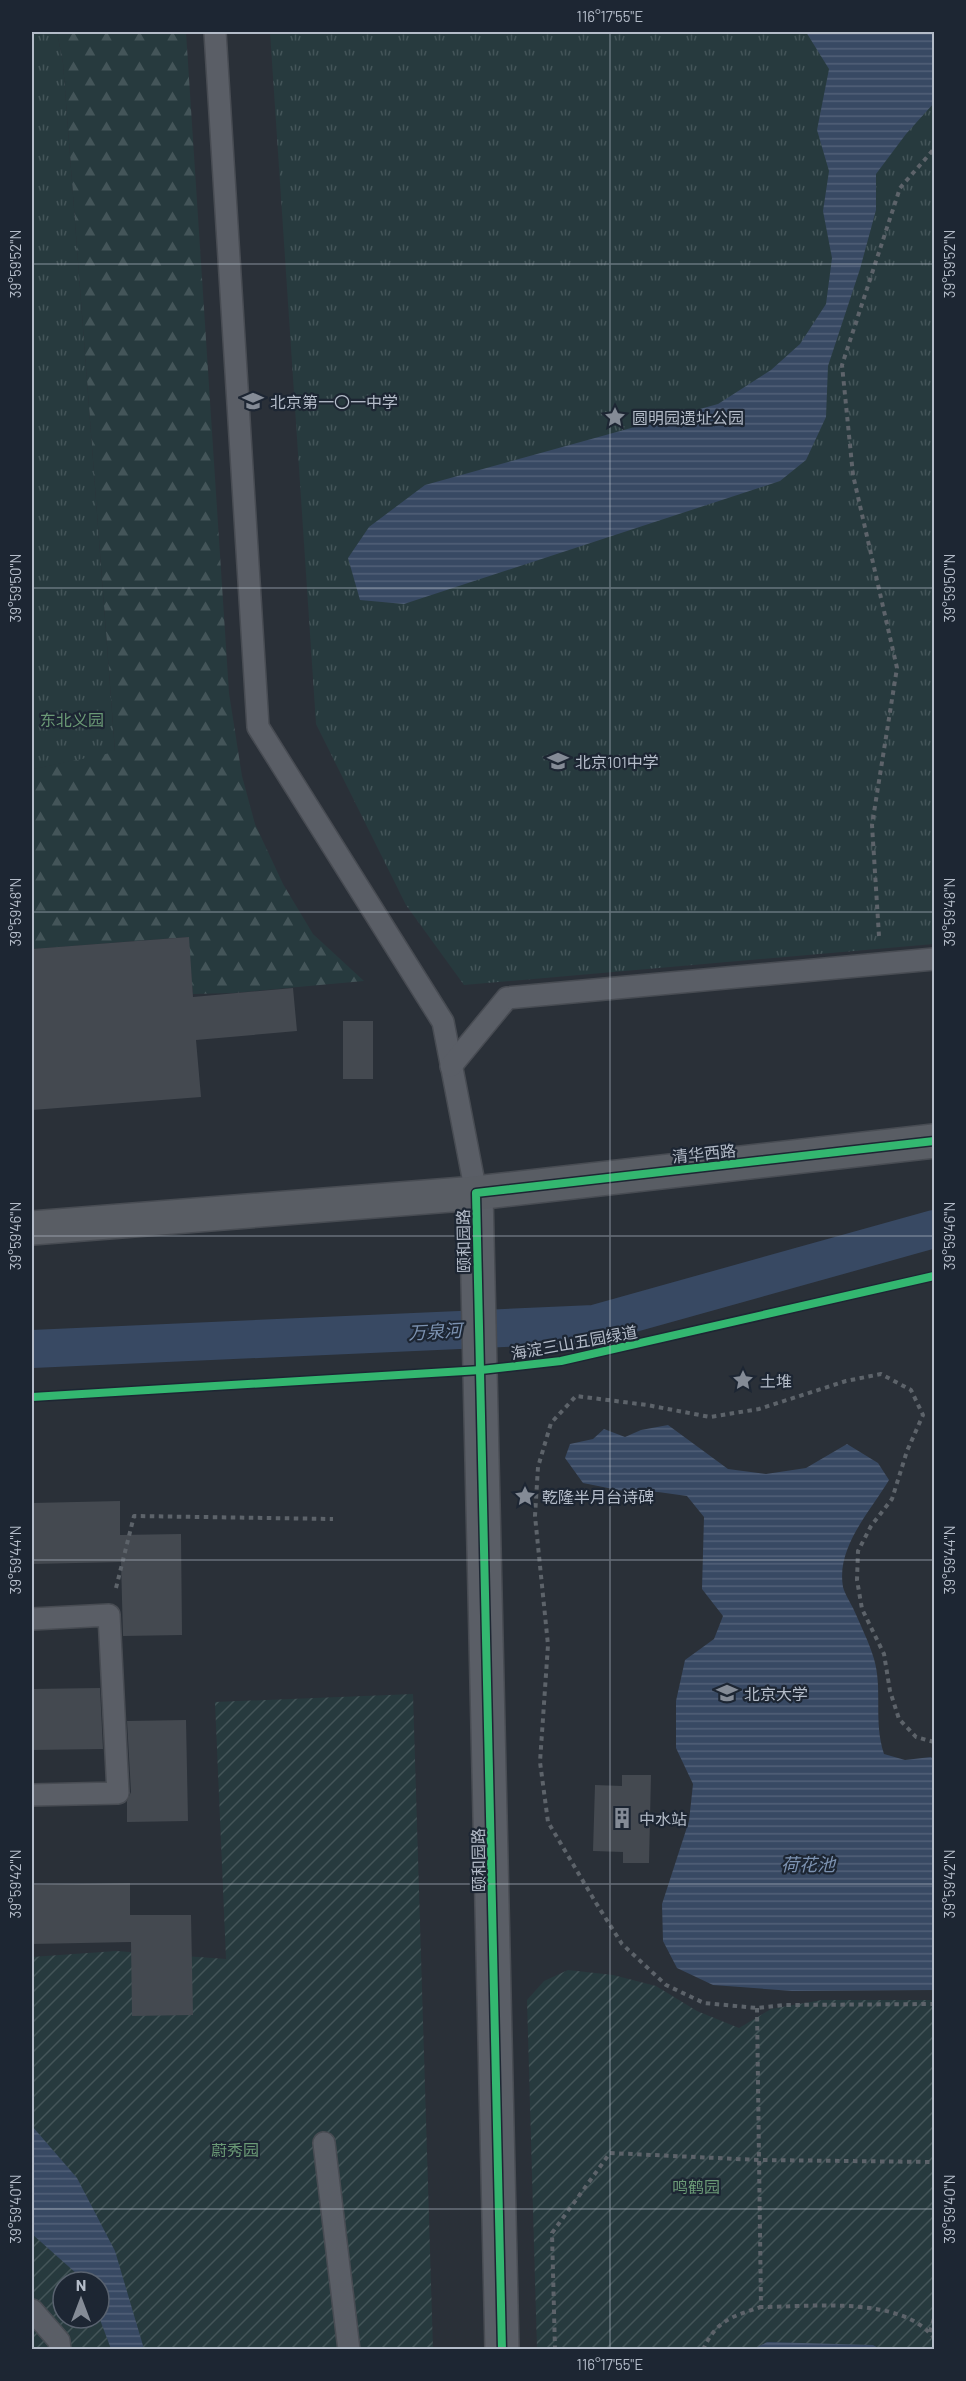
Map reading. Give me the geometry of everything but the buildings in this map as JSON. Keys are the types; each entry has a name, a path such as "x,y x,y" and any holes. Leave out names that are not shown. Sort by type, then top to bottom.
{"main road":[{"name":"清华西路","path":"476,1193 934,1141"},
{"name":"颐和园路","path":"32,1228 476,1193"}],"street":[{"name":"颐和园路","path":"476,1193 502,2349"}],"lane":[{"path":"215,32 258,727 443,1022 476,1193"},
{"path":"452,1066 507,998 934,958"},
{"path":"32,1618 109,1615 118,1793 32,1796"},
{"path":"324,2143 349,2349"},
{"path":"32,2310 59,2341 60,2349"}],"path":[{"path":"880,964 872,825 897,668 853,475 842,365 900,188 934,149"},
{"path":"934,1742 915,1737 899,1719 890,1691 884,1654 862,1609 857,1580 858,1551 871,1526 892,1499 923,1415 910,1390 881,1374 846,1381 759,1409 710,1417 647,1405 576,1396 551,1423 538,1467 534,1516 548,1645 540,1762 548,1822 622,1944 666,1985 704,2003 757,2008 785,2005 934,2004"},
{"path":"109,1615 134,1516 333,1519"},
{"path":"757,2008 761,2307"},
{"path":"555,2349 552,2233 610,2153 759,2160 934,2162"},
{"path":"703,2349 728,2317 761,2307 866,2307 901,2314 930,2332 934,2338"},
{"path":"930,2332 934,2318"}],"green space":[{"name":"东北义园","path":"32,32 57,32 63,63 115,752 34,769 32,826"},
{"path":"57,32 186,32 229,693 242,776 255,824 283,884 313,934 364,981 233,993 193,994 188,937 32,949 34,769 115,751 63,63"},
{"name":"圆明园遗址公园","path":"270,32 934,32 934,944 464,985 406,905 316,724"},
{"name":"蔚秀园","path":"413,1694 433,2349 32,2350 32,1957 116,1951 226,1959 215,1702"},
{"name":"鸣鹤园","path":"568,1970 613,1975 656,1986 697,2011 739,2028 771,2009 822,2000 934,2000 934,2349 537,2349 527,2000 544,1981"}],"water":[{"path":"806,32 934,32 934,103 906,134 876,174 876,210 860,269 828,366 826,417 806,460 780,481 404,604 360,600 348,558 369,527 425,485 718,404 771,370 800,344 826,304 832,258 823,211 829,171 817,130 829,69"},
{"name":"荷花池","path":"668,1425 728,1469 766,1474 806,1468 847,1444 878,1463 889,1480 849,1544 842,1572 843,1587 864,1633 877,1671 879,1729 884,1754 905,1760 931,1757 934,1760 934,1990 792,1991 713,1985 677,1968 663,1941 662,1904 689,1821 693,1784 676,1748 676,1701 685,1660 714,1639 723,1616 702,1589 704,1517 687,1496 623,1491 583,1483 565,1458 570,1444 593,1439 604,1429 625,1437 641,1430"},
{"path":"32,2126 77,2178 115,2251 144,2349 111,2349 104,2330 111,2330 111,2270 72,2270 32,2234"},
{"path":"767,2342 873,2345 880,2349 754,2349"}],"waterway":[{"name":"万泉河","path":"32,1349 594,1324 934,1229"}],"cycle path":[{"path":"502,2350 476,1193 934,1141"},
{"name":"海淀三山五园绿道","path":"32,1397 481,1370 561,1361 934,1276"}],"place":[{"name":"北京第一〇一中学","path":"253,401"},
{"name":"圆明园遗址公园","path":"615,417"},
{"name":"北京101中学","path":"558,761"},
{"name":"土堆","path":"743,1380"},
{"name":"乾隆半月台诗碑","path":"525,1496"},
{"name":"北京大学","path":"727,1693"},
{"name":"中水站","path":"622,1818"}]}
